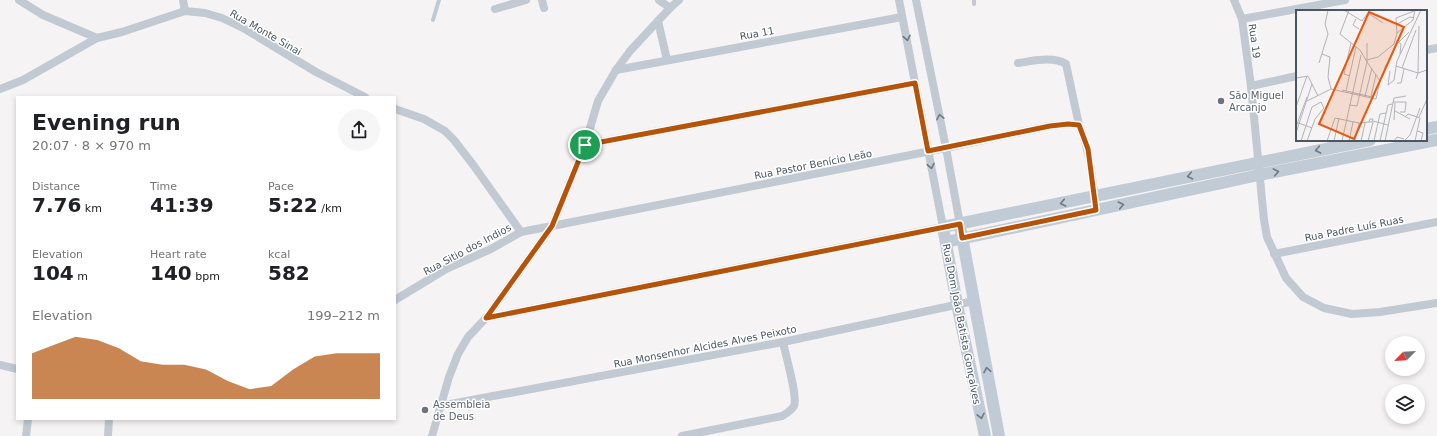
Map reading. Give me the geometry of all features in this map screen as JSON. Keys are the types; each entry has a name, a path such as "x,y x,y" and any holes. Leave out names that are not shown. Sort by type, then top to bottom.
{"street":[{"path":"19,0 43,15 97,38"},
{"path":"183,0 185,11"},
{"path":"495,9 526,0"},
{"path":"659,0 670,8"},
{"path":"432,436 449,377 458,354 468,338 486,318 552,226 585,145 598,101 616,70 630,51 679,0"},
{"name":"Rua Dom João Batista Gonçalves","path":"899,0 957,304 985,436"},
{"name":"Rua Dom João Batista Gonçalves","path":"916,0 946,148 1000,436"},
{"name":"Rua 19","path":"1234,0 1242,19 1251,86 1252,110 1258,162"},
{"path":"1242,19 1345,0"},
{"name":"Rua Monte Sinai","path":"1,87 23,80 97,38 122,32 185,11 205,13 222,18 245,29 316,72 363,96"},
{"name":"Rua 11","path":"616,70 902,17"},
{"path":"658,21 666,60"},
{"path":"1427,50 1437,48"},
{"path":"1018,63 1049,60 1062,61 1066,64 1079,125 1088,149 1096,210"},
{"path":"1251,86 1296,76"},
{"path":"585,145 915,83"},
{"path":"396,109 424,119 445,131 474,166 521,232"},
{"name":"Rua Pastor Benício Leão","path":"552,226 1050,126 1068,124 1079,125"},
{"path":"1427,129 1437,127"},
{"path":"946,242 1259,175 1437,140"},
{"path":"486,318 960,224 1365,141"},
{"path":"1258,162 1267,237 1286,278 1303,297 1324,308 1352,314 1380,312 1437,303"},
{"name":"Rua Padre Luís Ruas","path":"1274,254 1437,222"},
{"name":"Rua Sitio dos Indios","path":"396,299 446,270 491,249 521,232 552,226"},
{"name":"Rua Monsenhor Alcides Alves Peixoto","path":"440,406 782,342 974,301"},
{"path":"682,436 782,416 790,411 794,405 795,395 782,342"},
{"path":"0,364 16,369"},
{"path":"26,436 28,420"},
{"path":"108,436 109,420"}],"lane":[{"path":"433,20 439,0"}],"place":[{"name":"São Miguel Arcanjo","path":"1221,101"},
{"name":"Assembleia de Deus","path":"425,410"}],"route":[{"path":"915,83 928,151 1050,126 1068,124 1079,125 1085,138 1091,163 1096,210 962,238 960,224 486,318 552,226 585,145 915,83"}]}
